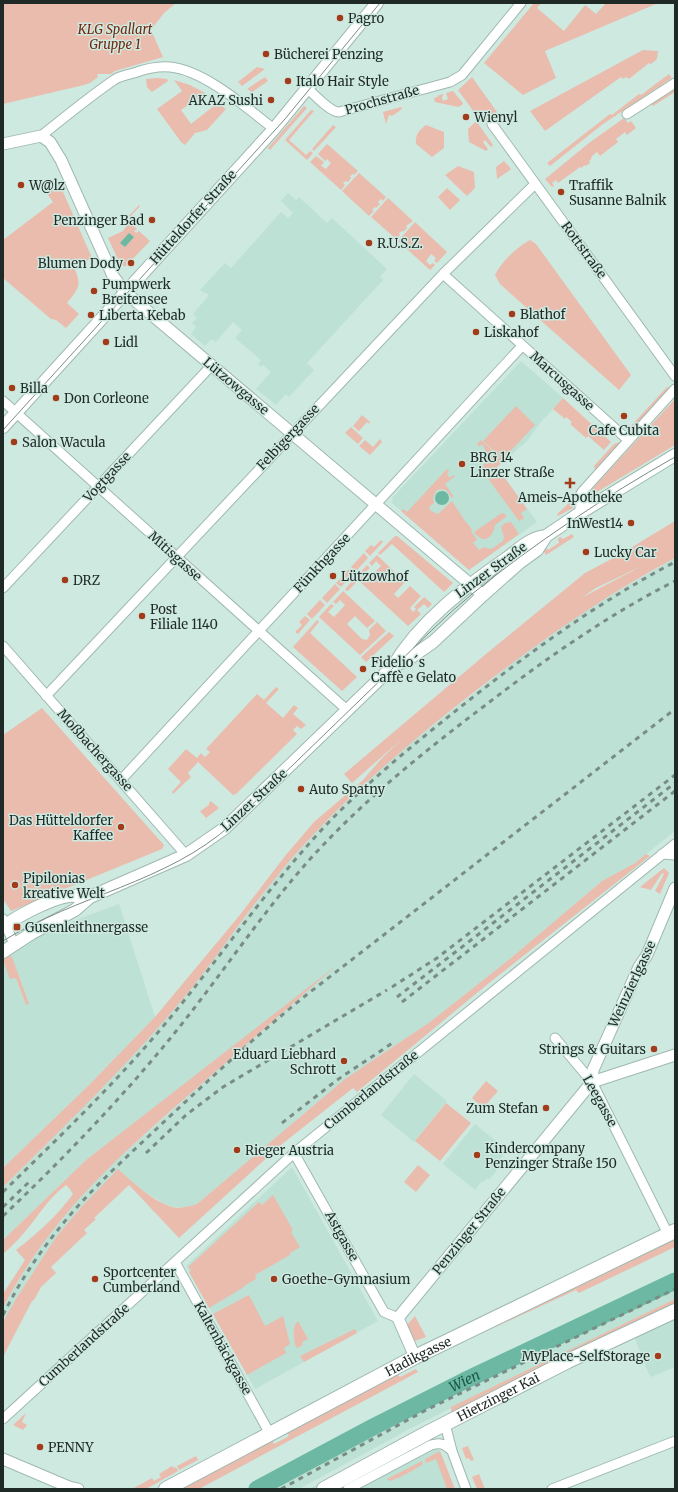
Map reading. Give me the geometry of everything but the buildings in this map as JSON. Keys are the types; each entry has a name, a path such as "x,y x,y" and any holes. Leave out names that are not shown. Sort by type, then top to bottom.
{"main road":[{"name":"Hütteldorfer Straße","path":"3,427 274,129 377,3"},
{"name":"Linzer Straße","path":"392,666 407,660 433,642 519,563 537,550 546,536 580,513 675,455"},
{"name":"Linzer Straße","path":"3,952 14,944 75,910 90,897 186,856 225,828 392,666 403,650 423,627 458,593 523,546 539,536 546,536"},
{"name":"Linzer Straße","path":"4,924 33,910 69,896 90,897"},
{"name":"Hadikgasse","path":"166,1489 415,1356 671,1233"},
{"name":"Hietzinger Kai","path":"324,1489 445,1424 568,1361 675,1311"}],"street":[{"name":"Prochstraße","path":"308,89 330,109 335,112 339,112 450,82 462,75 521,3"},
{"path":"3,144 41,136 115,79 137,71 155,67 171,67 194,74 214,85 274,129"},
{"path":"627,114 675,83"},
{"name":"Rottstraße","path":"492,124 675,376"},
{"name":"Lützowgasse","path":"41,136 50,142 56,151 113,276 125,292 483,595"},
{"name":"Felbigergasse","path":"46,696 176,556 443,274 536,184"},
{"name":"Marcusgasse","path":"443,274 628,440"},
{"name":"Fünkhgasse","path":"121,780 522,346"},
{"name":"Vogtgasse","path":"3,588 212,365"},
{"path":"580,513 580,496 582,492 675,389"},
{"name":"Mitisgasse","path":"3,401 347,710"},
{"name":"Moßbachergasse","path":"3,646 186,856"},
{"name":"Cumberlandstraße","path":"3,1419 294,1153 675,844"},
{"path":"662,854 675,855"},
{"name":"Weinzierlgasse","path":"592,1082 593,1070 639,967 647,954 675,888"},
{"path":"4,924 14,944"},
{"name":"Leegasse","path":"555,1038 592,1082 671,1233"},
{"path":"592,1082 675,1055"},
{"name":"Penzinger Straße","path":"398,1318 592,1082"},
{"name":"Astgasse","path":"294,1153 384,1312 398,1318"},
{"name":"Kaltenbäckgasse","path":"176,1262 270,1434"},
{"path":"398,1318 415,1356"},
{"path":"445,1424 452,1451 466,1489"},
{"path":"552,1489 675,1441"},
{"path":"348,1489 431,1445 441,1443 446,1445 452,1451"},
{"path":"4,1458 69,1487 78,1489"}],"shaded area":[{"path":"288,193 296,200 299,197 327,223 332,218 387,269 380,277 383,280 307,363 314,370 289,397 286,394 276,405 256,389 271,372 263,365 261,367 258,364 261,360 235,338 242,330 233,322 216,342 211,339 205,346 191,334 196,327 192,323 197,318 193,314 209,295 200,290 225,263 231,268 281,212 288,218 293,213 281,201"},
{"path":"129,233 134,237 125,247 120,243"},
{"name":"BRG 14 Linzer Straße","path":"521,361 563,398 540,423 527,441 497,467 537,522 469,570 391,502 393,500 392,498"},
{"path":"442,491 447,493 449,498 447,503 442,505 437,503 435,498 437,493"},
{"path":"675,558 675,831 635,863 602,881 511,958 430,1022 345,1079 197,1204 186,1207 174,1207 165,1204 145,1192 118,1170 83,1205 56,1237 3,1322 3,1308 24,1271 44,1241 83,1194 113,1163 329,972 86,1160 3,1240 3,1187 47,1144 168,1016 196,983 273,880 314,834 357,791 402,750 521,656 587,609"},
{"path":"119,904 155,1017 87,1087 3,1168 3,956 30,937"},
{"path":"414,1074 447,1101 414,1142 381,1115"},
{"name":"Kindercompany Penzinger Straße 150","path":"475,1124 507,1150 498,1163 500,1166 489,1180 487,1178 484,1182 482,1181 475,1190 443,1164"},
{"name":"Goethe-Gymnasium","path":"292,1167 378,1321 255,1389 186,1266"},
{"path":"675,1285 675,1299 415,1426 299,1489 273,1489 450,1394"},
{"path":"675,1304 675,1367 651,1377 630,1326"},
{"path":"426,1427 440,1452 454,1489 309,1489"}],"green space":[{"name":"KLG Spallart Gruppe 1","path":"3,3 176,3 164,13 151,30 163,57 115,71 111,74 97,74 98,77 90,83 84,85 3,104"},
{"path":"534,3 541,3 537,8 564,31 585,5 596,14 606,3 656,4 545,51 556,78 523,95 484,63"},
{"path":"643,50 658,51 657,59 651,64 649,63 629,79 626,77 623,79 621,77 545,131 530,111"},
{"path":"257,67 265,69 242,86 238,82"},
{"path":"669,74 672,78 603,124 550,166 547,163 610,114 612,115 639,94 641,95"},
{"path":"265,77 268,81 252,92 247,89"},
{"path":"472,77 497,112 482,123 458,90"},
{"path":"146,79 167,79 168,81 152,92 147,87"},
{"path":"174,80 190,85 205,93 181,110 191,124 215,105 208,95 226,109 207,130 195,133 185,145 181,142 157,109 182,91"},
{"path":"675,86 675,92 653,106 651,104 671,92 671,88"},
{"path":"453,91 463,103 462,105 458,107 435,102 434,98 443,94 443,101 448,99 446,93"},
{"path":"304,106 307,108 270,150 268,148"},
{"path":"401,107 402,109 392,116 389,115 386,124 383,112"},
{"path":"311,110 314,111 289,140 306,155 310,151 313,153 307,160 285,140"},
{"path":"624,118 628,123 631,121 636,128 627,135 625,132 616,139 618,142 600,156 597,152 591,157 592,158 589,161 590,163 586,166 580,167 558,183 556,180 552,183 554,186 552,187 545,179 589,143"},
{"path":"475,122 477,122 493,145 491,147 485,140 483,142 488,149 486,151 469,142 468,129"},
{"path":"333,125 336,127 314,151 312,149"},
{"path":"426,125 444,132 444,148 432,157 416,144 418,133"},
{"path":"327,144 358,171 354,175 353,174 350,176 351,178 348,182 346,181 343,183 345,185 341,190 310,162 316,156 324,162 321,166 326,169 331,163 327,159 325,161 318,154"},
{"path":"504,161 511,169 497,179 496,167"},
{"path":"458,166 474,172 475,188 467,196 445,175"},
{"path":"359,173 386,197 383,201 381,199 378,202 380,204 372,210 374,211 369,216 342,191"},
{"path":"57,178 92,258 74,267 78,278 78,286 77,290 67,303 79,314 66,328 56,320 51,319 3,278 3,240 53,202 43,188"},
{"path":"447,188 460,200 450,210 438,197"},
{"path":"388,198 413,221 406,226 407,228 403,232 402,231 399,233 400,235 396,239 371,217"},
{"path":"139,205 140,206 129,218 137,223 134,226 137,229 134,231 136,233 139,231 150,241 126,266 121,266 108,238 123,231 130,221 127,218"},
{"path":"415,222 447,252 437,263 434,261 436,258 431,254 426,261 430,265 433,263 435,265 430,270 398,241"},
{"path":"530,240 536,244 631,375 619,390 500,284 495,275 498,270 510,255"},
{"path":"668,387 671,389 632,430 631,426"},
{"path":"563,398 611,442 604,450 588,436 586,438 570,424 572,422 566,417 565,419 553,409"},
{"path":"675,399 675,445 597,492 597,494 590,499 585,498 585,494 588,490 591,490"},
{"path":"516,406 535,425 503,459 483,441"},
{"path":"362,415 370,422 369,424 367,422 359,431 353,426"},
{"path":"351,427 363,438 358,444 345,433"},
{"path":"380,439 382,442 370,455 359,446 365,440 373,447"},
{"path":"481,440 504,461 497,467 527,509 521,513 524,518 519,521 481,469 485,463 486,456 482,444 479,447 477,444"},
{"path":"620,442 615,451 614,450 595,470 594,466 614,444"},
{"path":"447,469 449,471 447,474 450,478 453,475 455,476 445,484 454,497 452,498 446,490 440,489 436,491 433,498 434,503 429,507 431,511 438,514 452,501 472,529 471,531 477,540 473,543 479,550 484,547 489,549 493,548 503,541 504,537 501,527 505,523 511,522 519,534 469,570 401,511 403,509 407,512"},
{"path":"578,488 580,490 575,497 573,508 558,516 557,514 566,506"},
{"path":"502,513 506,515 506,517 495,525 490,536 484,539 477,536 474,532"},
{"path":"675,521 675,558 597,604 498,674 412,743 352,796 283,868 195,984 150,1037 53,1138 3,1187 3,1168 87,1087 155,1017 239,916 285,856 314,822 362,781 382,758 403,738 352,783 344,774 486,654 585,573 619,555","holes":["644,565 581,598 596,588"]},
{"path":"572,534 574,537 546,555 543,550 546,548 548,550 559,543 558,539 560,537 563,539"},
{"path":"395,536 397,536 453,583 444,592 392,544 380,555 378,553"},
{"path":"381,540 383,542 370,556 365,551 371,545 374,547"},
{"path":"364,553 368,558 356,571 351,567"},
{"path":"377,555 405,582 394,594 398,598 410,586 421,596 410,608 413,612 416,609 414,607 424,597 432,604 428,608 424,604 417,610 421,614 408,626 358,580 349,590 347,591 345,589 367,565 370,568 364,573 369,578 381,566 376,561 372,566 369,563"},
{"path":"349,569 354,573 341,587 336,583"},
{"path":"335,584 340,589 327,603 322,598"},
{"path":"343,591 375,621 367,628 355,616 347,624 362,639 367,640 370,635 369,630 377,622 386,631 360,655 319,617 331,604 334,606 328,612 334,617 345,605 340,600 336,604 333,602"},
{"path":"320,600 325,605 312,619 307,614"},
{"path":"305,616 310,620 298,634 295,632 302,625 299,622"},
{"path":"317,620 319,622 310,633 357,677 342,691 293,647"},
{"path":"389,632 394,636 366,662 361,657"},
{"path":"276,687 279,689 266,703 283,718 294,705 298,708 293,714 306,725 301,729 297,726 293,730 297,734 236,794 233,795 198,762 188,773 191,777 173,794 172,792 181,782 168,769 186,749 197,758 201,753 205,757 210,752 206,749 257,694 264,700"},
{"path":"42,708 164,845 162,849 11,911 3,899 3,735"},
{"path":"211,801 219,808 206,818 200,811 209,805"},
{"path":"646,854 650,856 489,983 357,1092 353,1088 282,1144 179,1238 129,1185 94,1218 96,1219 84,1230 87,1233 51,1267 56,1273 41,1287 32,1301 3,1358 3,1322 16,1299 56,1237 83,1205 118,1169 144,1191 165,1204 178,1208 197,1204 345,1079 430,1022 511,958 602,881 635,863"},
{"path":"664,868 669,873 660,894 655,891 664,874 662,873 651,890 640,887"},
{"path":"9,955 12,957 29,1004 26,1005 16,978 10,979 3,960"},
{"path":"337,965 142,1136 115,1162 65,1215 22,1275 3,1308 3,1294 25,1260 16,1250 39,1231 60,1210 73,1194 69,1188 66,1185 53,1196 23,1234 3,1254 3,1240 86,1160"},
{"path":"486,1081 498,1091 483,1108 472,1098"},
{"path":"446,1103 471,1123 440,1161 415,1141"},
{"path":"418,1165 430,1175 416,1192 404,1182"},
{"path":"273,1195 293,1230 291,1232 300,1247 290,1253 290,1255 255,1275 256,1279 209,1308 189,1272 191,1270 188,1267 259,1202 262,1205"},
{"path":"675,1238 675,1247 579,1293 576,1290 445,1350 445,1348"},
{"path":"249,1295 265,1326 283,1316 290,1344 284,1348 286,1353 247,1375 213,1314"},
{"path":"675,1299 675,1304 451,1415 451,1407"},
{"path":"415,1316 426,1337 415,1341 407,1325"},
{"path":"298,1321 308,1339 302,1342 303,1345 296,1348 294,1327"},
{"path":"355,1329 357,1333 304,1362 300,1356"},
{"path":"416,1369 418,1372 199,1489 182,1489 272,1440 274,1444 289,1436 287,1432 397,1373 400,1377"},
{"path":"26,1413 22,1422 27,1425 23,1430 13,1425"},
{"path":"468,1446 474,1460 471,1461 469,1458 466,1459 462,1448"},
{"path":"440,1451 455,1489 447,1489 436,1459 426,1463 425,1459"},
{"path":"196,1456 198,1460 179,1470 177,1466"},
{"path":"422,1461 423,1464 407,1474 390,1481 387,1479"},
{"path":"172,1466 174,1468 176,1467 178,1471 146,1489 134,1488 152,1478 154,1481 161,1477 159,1474"},
{"path":"479,1474 485,1489 477,1489 472,1477"}],"waterway":[{"name":"Wien","path":"257,1489 373,1427 464,1381 675,1281"}],"tram line":[{"path":"3,430 285,119 380,3"},
{"path":"3,941 31,925 150,875 179,861 206,844 232,824 432,630 472,594 570,521 675,457"}],"railway":[{"path":"3,1192 86,1110 146,1046 186,999 286,871 329,822 357,794 433,729 530,654 586,614 645,578 675,562"},
{"path":"3,1216 48,1173 133,1082 173,1035 293,879 331,837 372,797 460,724 529,672 624,609 675,581"},
{"path":"3,1315 21,1282 35,1261 82,1201 124,1159 235,1056 305,996 675,709"},
{"path":"392,987 437,958 675,775"},
{"path":"397,997 675,783"},
{"path":"402,1002 675,791"},
{"path":"146,1153 186,1115 223,1087 387,990"},
{"path":"282,1123 337,1080 394,1042"},
{"path":"3,1207 29,1182"},
{"path":"281,1489 426,1410 675,1289"}],"place":[{"name":"Pagro","path":"340,18"},
{"name":"Bücherei Penzing","path":"266,54"},
{"name":"Italo Hair Style","path":"288,81"},
{"name":"AKAZ Sushi","path":"271,100"},
{"name":"Wienyl","path":"466,117"},
{"name":"W@lz","path":"21,185"},
{"name":"Traffik Susanne Balnik","path":"561,192"},
{"name":"Penzinger Bad","path":"152,220"},
{"name":"R.U.S.Z.","path":"369,243"},
{"name":"Blumen Dody","path":"131,263"},
{"name":"Pumpwerk Breitensee","path":"94,291"},
{"name":"Blathof","path":"512,314"},
{"name":"Liberta Kebab","path":"91,315"},
{"name":"Liskahof","path":"476,332"},
{"name":"Lidl","path":"106,342"},
{"name":"Billa","path":"12,388"},
{"name":"Don Corleone","path":"56,398"},
{"name":"Cafe Cubita","path":"624,416"},
{"name":"Salon Wacula","path":"14,442"},
{"name":"BRG 14 Linzer Straße","path":"462,464"},
{"name":"Ameis-Apotheke","path":"570,483"},
{"name":"InWest14","path":"631,523"},
{"name":"Lucky Car","path":"586,552"},
{"name":"Lützowhof","path":"333,576"},
{"name":"DRZ","path":"65,580"},
{"name":"Post Filiale 1140","path":"142,616"},
{"name":"Fidelio´s Caffè e Gelato","path":"363,669"},
{"name":"Auto Spatny","path":"301,789"},
{"name":"Das Hütteldorfer Kaffee","path":"121,827"},
{"name":"Pipilonias kreative Welt","path":"15,885"},
{"name":"Gusenleithnergasse","path":"17,927"},
{"name":"Strings & Guitars","path":"654,1049"},
{"name":"Eduard Liebhard Schrott","path":"344,1061"},
{"name":"Zum Stefan","path":"546,1108"},
{"name":"Rieger Austria","path":"237,1150"},
{"name":"Kindercompany Penzinger Straße 150","path":"477,1155"},
{"name":"Sportcenter Cumberland","path":"95,1279"},
{"name":"Goethe-Gymnasium","path":"274,1279"},
{"name":"MyPlace-SelfStorage","path":"658,1356"},
{"name":"PENNY","path":"40,1447"}]}
